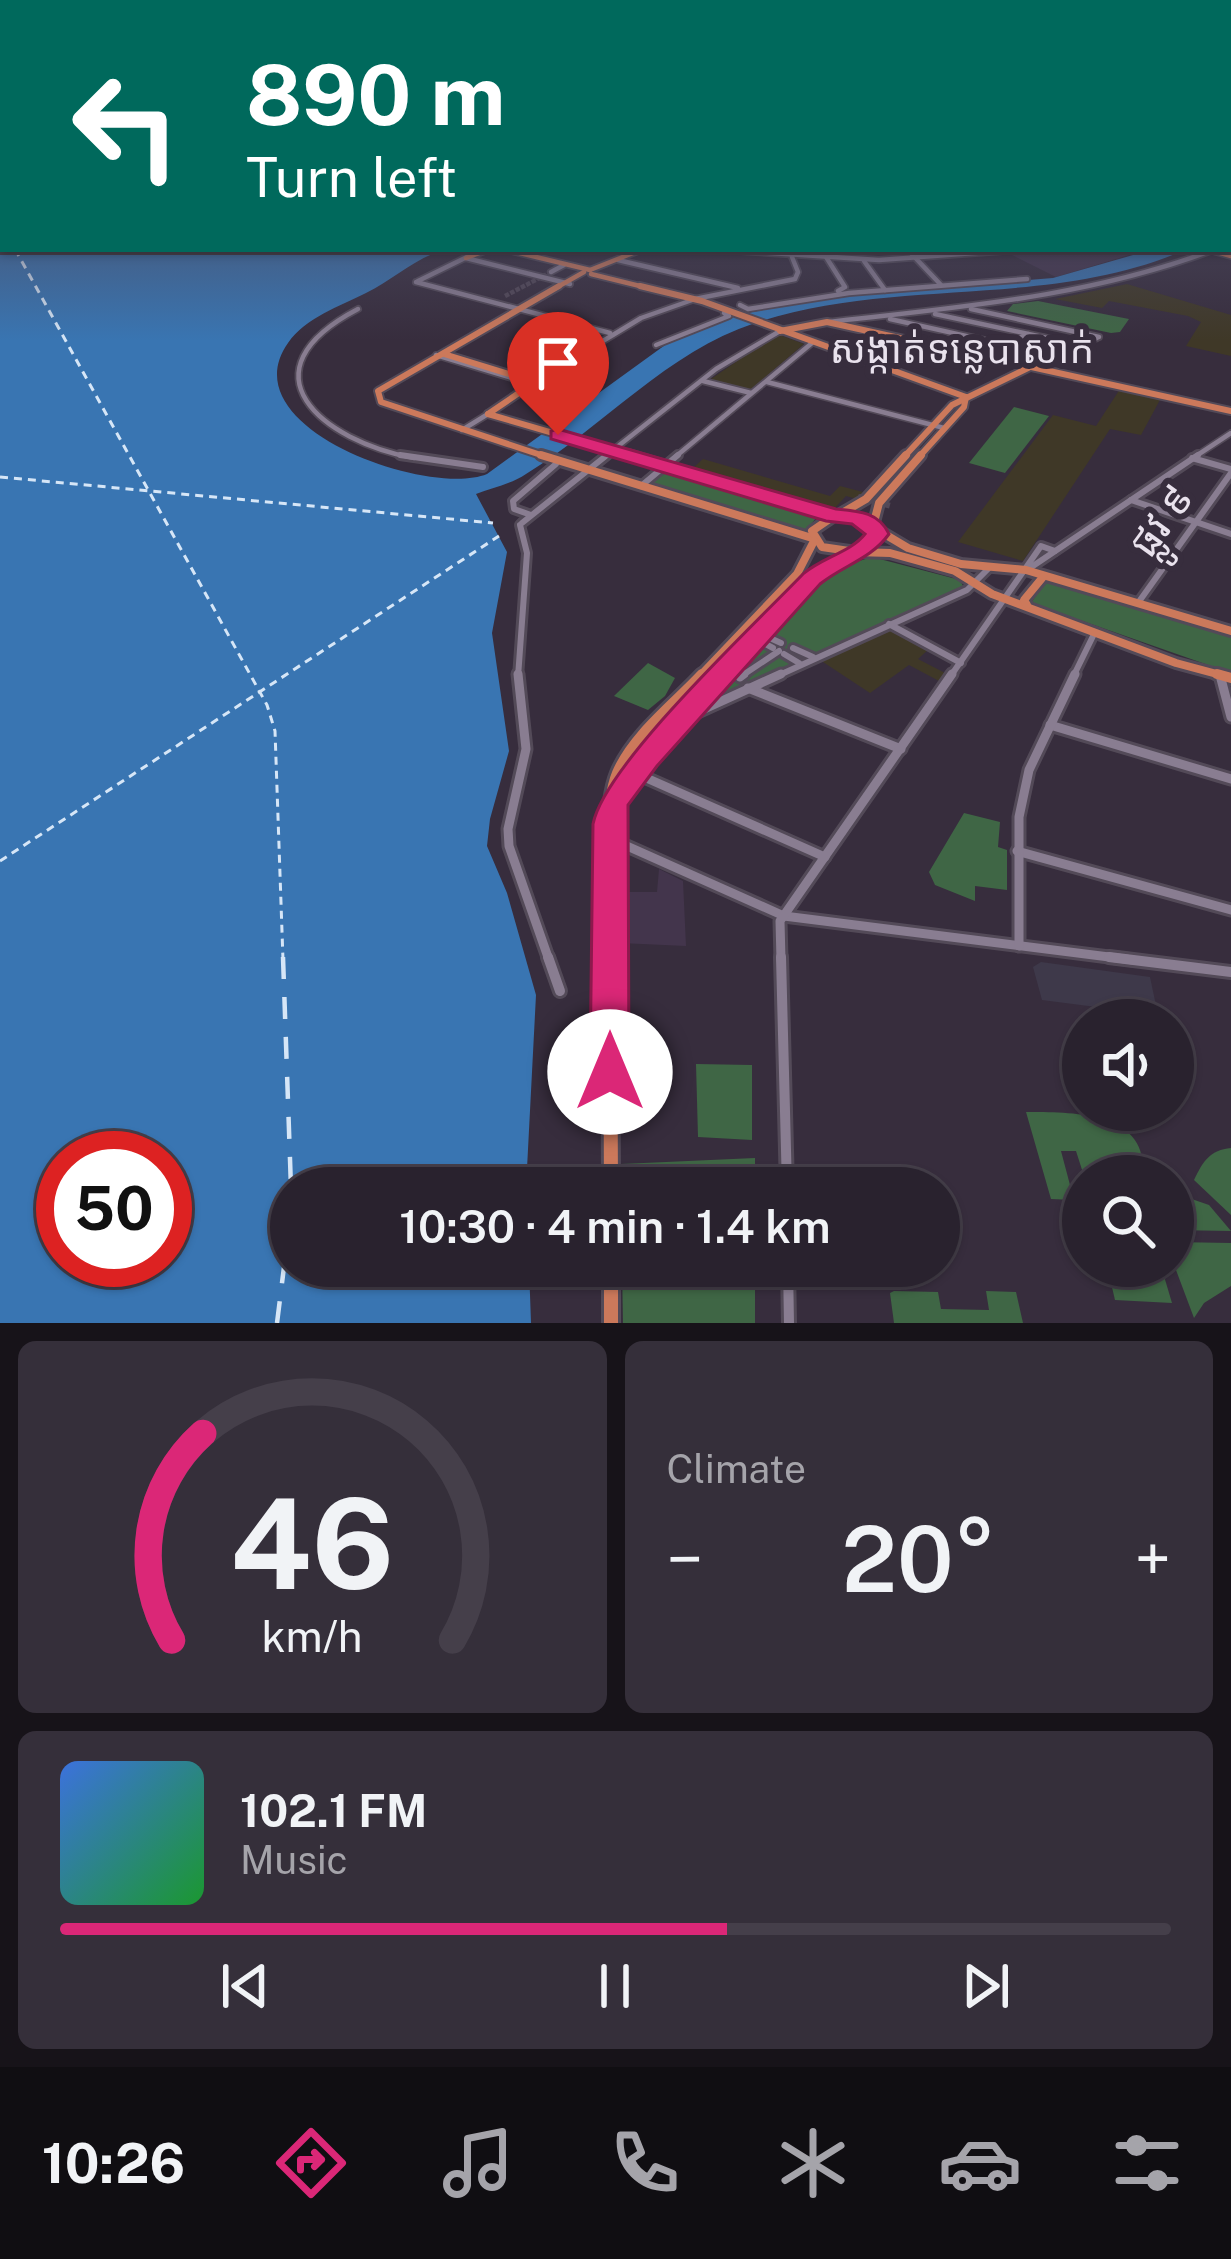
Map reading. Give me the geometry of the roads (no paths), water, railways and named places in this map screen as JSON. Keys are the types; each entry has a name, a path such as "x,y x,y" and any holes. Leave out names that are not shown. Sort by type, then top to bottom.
{"main road":[{"path":"466,258 482,252"},
{"path":"515,252 698,298 966,398"},
{"path":"636,252 590,271 390,380 378,392 379,398 393,409 813,539 829,550 904,556 961,573 1006,599 1226,676"},
{"path":"773,328 826,322 1231,411"},
{"path":"439,354 534,383"},
{"path":"611,1167 609,838 627,754 797,574 815,525 866,499 932,424 966,398 1030,367"},
{"path":"488,414 534,383"},
{"path":"619,786 821,570 874,542 879,503 964,407 966,398"},
{"path":"488,414 836,516 857,518 908,548 989,568 1026,570 1231,631"},
{"path":"1028,606 1024,600 1038,578 1048,577"},
{"path":"744,630 759,636"},
{"path":"611,1287 611,1323"}],"street":[{"path":"766,252 827,259 918,259 996,252"},
{"path":"823,252 847,291"},
{"path":"855,252 885,290"},
{"path":"884,252 887,256"},
{"path":"912,252 942,286"},
{"path":"826,322 970,308 1124,283 1202,252"},
{"path":"534,383 610,333 698,298 795,279 794,254"},
{"path":"568,283 466,258 416,282 610,333"},
{"path":"618,260 740,289"},
{"path":"551,272 564,265"},
{"path":"656,345 664,336 729,316 724,313 733,310 847,291 1027,279"},
{"path":"721,293 733,310"},
{"path":"494,302 505,296"},
{"path":"970,308 1099,337 1030,367"},
{"path":"358,309 327,325 306,348 297,368 302,396 324,422 355,441 412,460 483,467"},
{"path":"931,312 1080,345"},
{"path":"883,316 1056,356"},
{"path":"560,991 509,846 508,829 526,749 518,678 522,670 518,627 527,553 521,524 773,328"},
{"path":"977,356 1030,334"},
{"path":"641,486 812,343"},
{"path":"701,381 752,393"},
{"path":"765,382 944,428"},
{"path":"461,431 488,414"},
{"path":"1026,570 1231,433"},
{"path":"1192,458 1231,471"},
{"path":"532,515 514,509 513,501 560,463"},
{"name":"ផ្លូវ ៩","path":"1138,603 1231,471"},
{"path":"1129,500 1231,534"},
{"path":"786,1167 780,921 1041,547 1055,551"},
{"path":"682,719 977,584 989,568"},
{"path":"890,624 961,664"},
{"path":"1019,946 1018,817 1029,770 1095,632"},
{"path":"759,636 801,664"},
{"path":"740,677 782,649 814,658"},
{"path":"726,671 751,687 901,749"},
{"path":"1226,676 1231,717"},
{"path":"711,688 730,697"},
{"path":"1050,725 1231,779"},
{"path":"634,773 825,857"},
{"path":"609,838 784,916 1231,972"},
{"path":"1017,851 1231,910"},
{"path":"788,1287 789,1323"}],"water":[{"path":"0,252 439,252 304,326 288,343 277,374 286,403 310,428 344,449 383,466 460,479 487,474 672,340 732,316 828,297 1053,278 1144,252 1179,252 1081,280 863,300 755,323 664,371 526,474 476,494 507,552 492,633 509,751 487,846 507,893 536,995 527,1167 270,1167 270,1287 530,1287 531,1323 0,1323"}],"tunnel":[{"path":"505,296 551,272"},
{"path":"858,497 891,506"}],"district":[{"name":"សង្កាត់ទន្លេបាសាក់","path":"962,349"}]}
